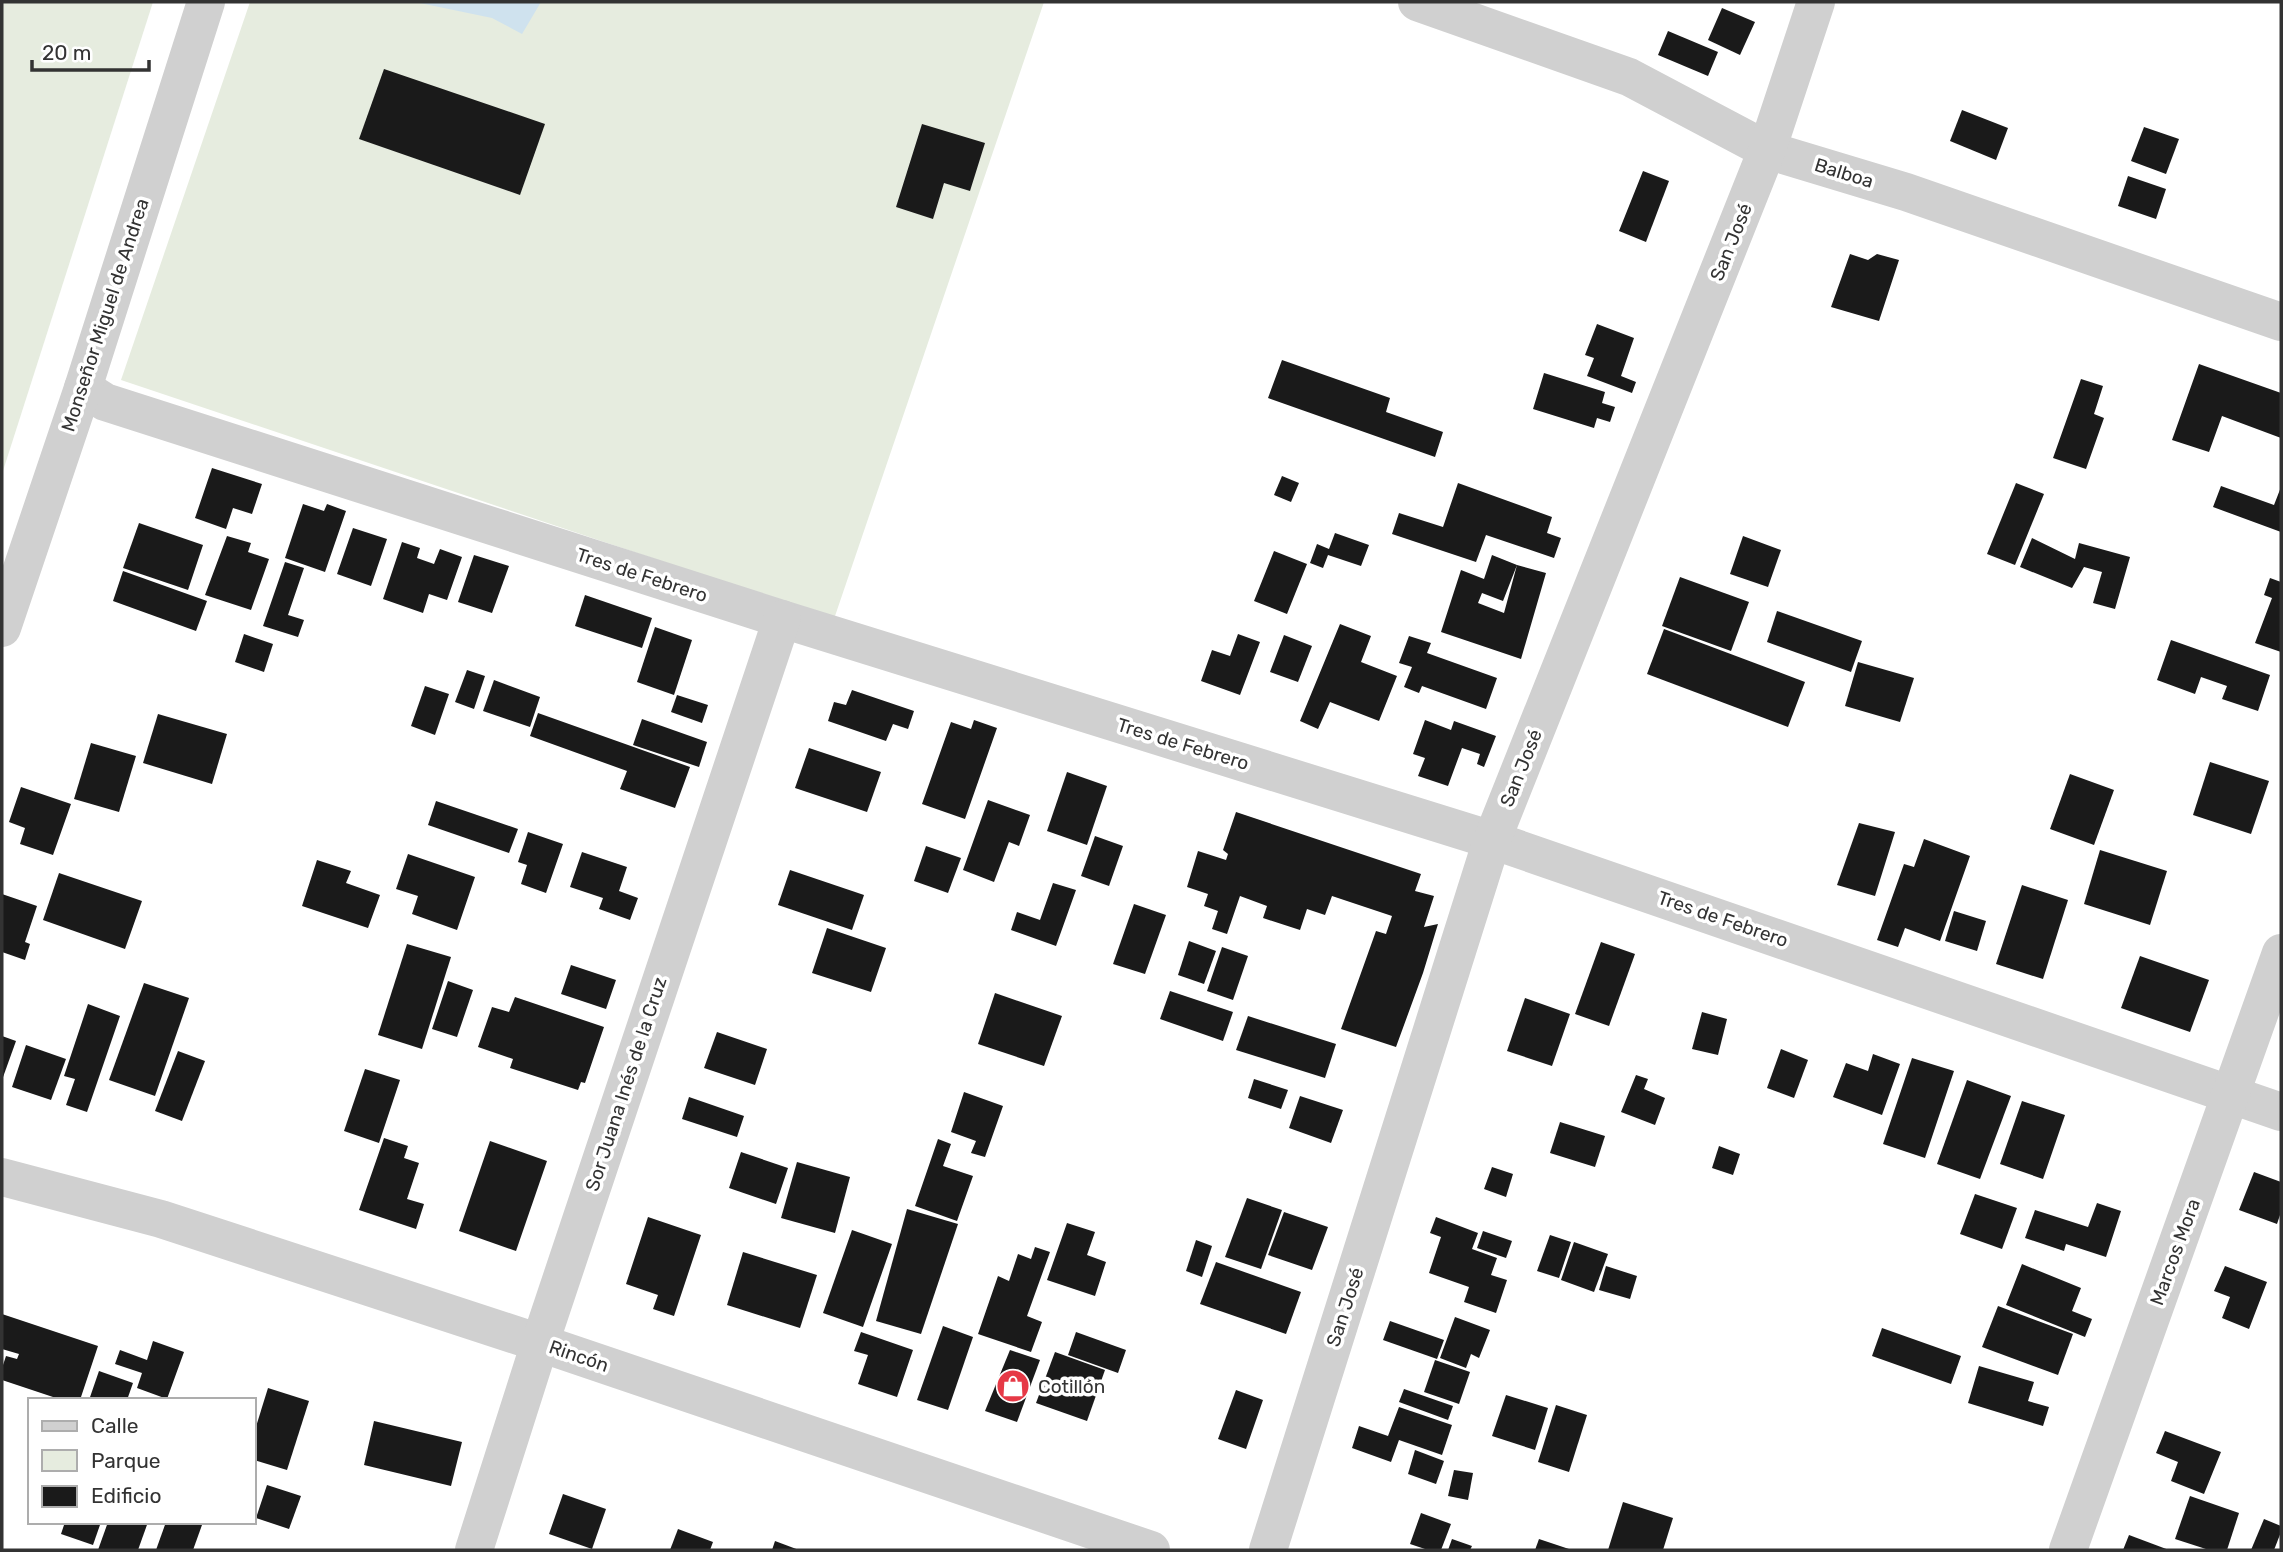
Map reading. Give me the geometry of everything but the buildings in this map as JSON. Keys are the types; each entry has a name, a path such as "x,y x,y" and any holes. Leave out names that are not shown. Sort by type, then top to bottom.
{"street":[{"name":"Monseñor Miguel de Andrea","path":"2,628 83,388 206,2"},
{"name":"Balboa","path":"1417,2 1629,77 1768,150 1906,192 2281,322"},
{"name":"San José","path":"1268,1550 1492,839 1768,150 1816,2"},
{"name":"Tres de Febrero","path":"83,388 105,402 782,620 1492,839 2281,1112"},
{"name":"Sor Juana Inés de la Cruz","path":"474,1550 540,1343 782,620"},
{"name":"Marcos Mora","path":"2068,1550 2281,953"},
{"name":"Rincón","path":"2,1177 161,1219 540,1343 1151,1550"}],"green space":[{"path":"2,2 153,2 2,474"},
{"path":"250,2 1044,2 834,619 121,380"}],"water":[{"path":"415,2 541,2 522,34 492,18"}],"place":[{"name":"Cotillón","path":"1013,1386"}]}
